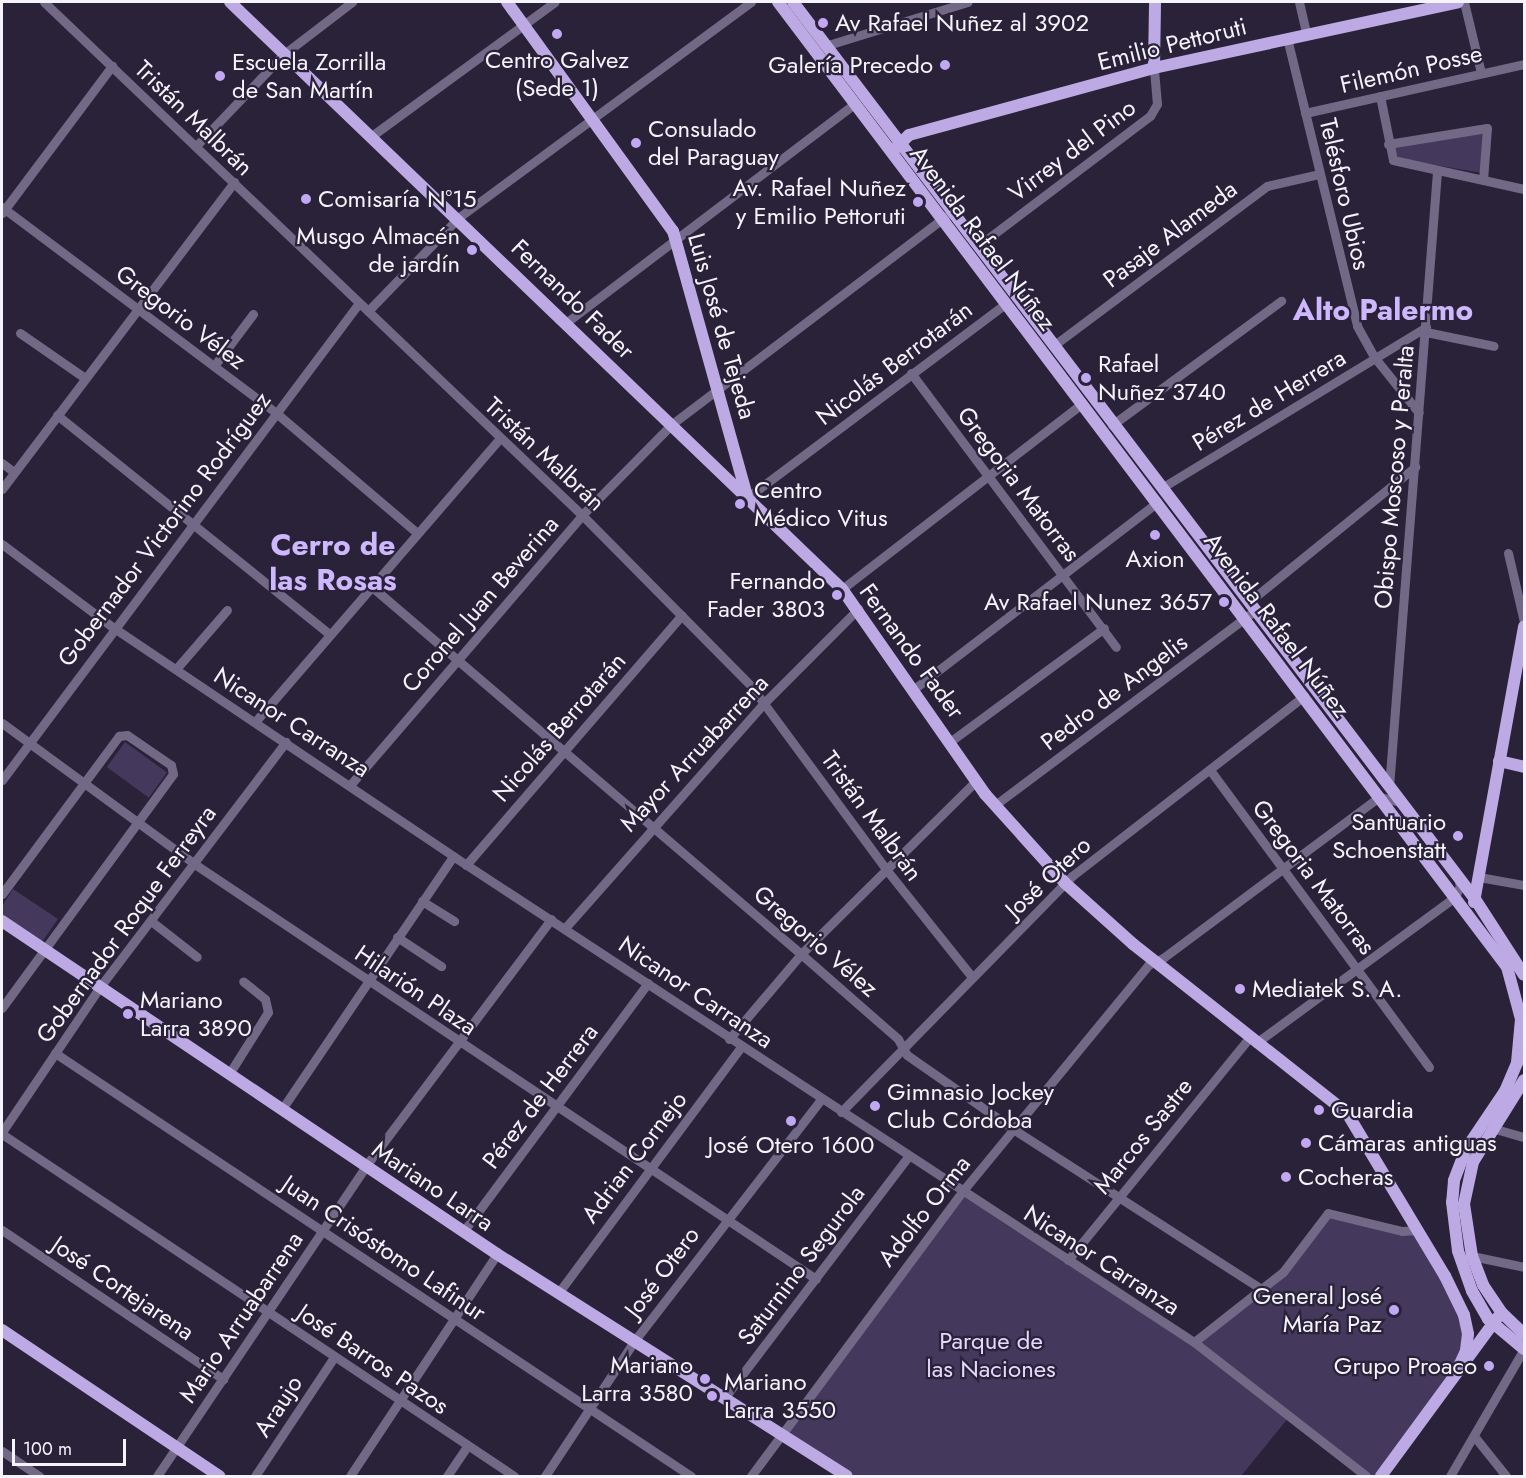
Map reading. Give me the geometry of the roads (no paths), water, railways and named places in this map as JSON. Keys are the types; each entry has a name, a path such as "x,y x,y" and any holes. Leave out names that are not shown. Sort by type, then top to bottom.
{"main road":[{"name":"Fernando Fader","path":"230,2 373,135 842,589 951,741 976,781 1065,883 1155,962 1352,1119 1465,1309 1466,1352 1455,1375"},
{"name":"Luis José de Tejeda","path":"507,2 676,237 748,497"},
{"name":"Avenida Rafael Núñez","path":"778,2 1158,502 1471,918 1512,977 1521,1029 1510,1081 1466,1149 1454,1181 1454,1223 1463,1273 1491,1322"},
{"name":"Avenida Rafael Núñez","path":"794,2 1112,425 1163,487 1475,899 1524,975"},
{"path":"1154,68 1155,2"},
{"name":"Emilio Pettoruti","path":"900,141 1154,68 1306,33 1458,2"},
{"path":"893,154 900,141"},
{"path":"1471,918 1499,761 1521,659 1524,624"},
{"path":"1499,761 1524,767"},
{"name":"Mariano Larra","path":"2,921 463,1232 847,1476"},
{"path":"1524,1080 1492,1128 1466,1182 1464,1204 1472,1256 1482,1285 1501,1312 1524,1334"},
{"path":"1463,1273 1465,1309 1491,1322 1524,1349"},
{"path":"1381,1476 1491,1322 1501,1312"},
{"path":"2,1330 219,1476"}],"street":[{"name":"Tristán Malbrán","path":"44,2 499,439 582,515 765,702 885,868 972,977"},
{"path":"196,146 284,54 352,2"},
{"path":"373,135 555,2"},
{"path":"368,311 458,218 751,2"},
{"path":"828,45 937,6 968,2"},
{"path":"1299,2 1306,33"},
{"path":"1464,2 1481,73"},
{"name":"Telésforo Ubios","path":"1287,38 1353,311 1375,358 1419,413"},
{"name":"Filemón Posse","path":"1305,113 1524,64"},
{"path":"3,210 112,66"},
{"name":"Virrey del Pino","path":"978,246 1150,116 1157,104 1154,68"},
{"path":"1380,96 1390,156 1398,163 1524,189"},
{"path":"567,322 855,103"},
{"path":"1388,144 1487,128 1483,180"},
{"name":"Obispo Moscoso y Peralta","path":"1389,787 1437,171"},
{"name":"Pasaje Alameda","path":"1053,346 1267,186 1319,174"},
{"path":"2,489 234,183"},
{"name":"Gregorio Vélez","path":"3,210 275,412 416,532"},
{"path":"941,218 957,219"},
{"name":"Coronel Juan Beverina","path":"351,784 582,515 672,424 941,218"},
{"path":"1112,425 1281,300"},
{"name":"Gobernador Victorino Rodríguez","path":"2,780 275,412 359,303"},
{"name":"Nicolás Berrotarán","path":"748,497 1006,303"},
{"path":"214,366 253,314"},
{"path":"1426,330 1494,346"},
{"name":"Pérez de Herrera","path":"1163,487 1375,358 1426,330"},
{"path":"20,333 85,378"},
{"name":"Gregoria Matorras","path":"911,373 1116,647"},
{"path":"842,589 1083,403"},
{"path":"57,415 194,522 329,634"},
{"path":"255,722 416,532 499,439"},
{"path":"2,463 14,472"},
{"name":"Pedro de Angelis","path":"995,805 1244,617 1253,605 1415,467"},
{"path":"914,689 1158,502"},
{"name":"Nicanor Carranza","path":"2,544 114,628 351,784 466,865 565,928 961,1193 1194,1342 1366,1476"},
{"path":"1508,553 1524,624"},
{"name":"Gregorio Vélez","path":"371,586 801,954 907,1054 1013,1129 1261,1289"},
{"name":"Mayor Arruabarrena","path":"565,928 652,825 765,702 858,609"},
{"path":"176,669 227,610"},
{"name":"Nicolás Berrotarán","path":"466,865 682,615"},
{"path":"951,741 1104,628"},
{"name":"José Otero","path":"841,1112 902,1047 1065,883 1304,696"},
{"name":"Hilarión Plaza","path":"2,723 193,863 460,1044 728,1218 816,1279"},
{"path":"2,894 122,734 174,770 42,948 2,1008"},
{"name":"Gobernador Roque Ferreyra","path":"2,1133 99,988 286,742"},
{"name":"Gregoria Matorras","path":"1210,770 1429,1067"},
{"path":"729,1038 801,954 885,868 976,781"},
{"path":"1379,797 1400,802"},
{"name":"Adolfo Orma","path":"751,1476 961,1193 1148,965 1379,797"},
{"path":"282,1109 453,856"},
{"path":"1455,897 1460,886 1457,876"},
{"path":"1479,877 1524,885"},
{"name":"Marcos Sastre","path":"1068,1260 1252,1041 1455,897"},
{"path":"422,901 454,921"},
{"name":"Mario Arruabarrena","path":"157,1476 366,1167 460,1044 551,919"},
{"path":"151,921 197,957"},
{"path":"398,937 441,966"},
{"path":"229,1074 268,1012 265,999 243,981"},
{"name":"Pérez de Herrera","path":"463,1232 648,983"},
{"name":"Adrian Cornejo","path":"559,1292 741,1047"},
{"name":"Juan Crisóstomo Lafinur","path":"55,1053 691,1476"},
{"name":"José Otero","path":"544,1476 635,1340 821,1099"},
{"path":"1492,1128 1524,1137"},
{"name":"José Barros Pazos","path":"2,1133 514,1476"},
{"name":"Saturnino Segurola","path":"725,1397 908,1157"},
{"path":"1194,1342 1283,1272 1331,1211 1402,1231 1417,1230"},
{"name":"José Cortejarena","path":"2,1230 223,1378"},
{"path":"350,1476 497,1254"},
{"path":"1472,1256 1524,1266"},
{"path":"1450,1476 1524,1349"},
{"name":"Araujo","path":"255,1476 334,1357"},
{"path":"1474,1436 1506,1476"},
{"path":"447,1476 467,1446"},
{"path":"2,1451 39,1476"}],"place":[{"name":"Av Rafael Nuñez al 3902","path":"823,23"},
{"name":"Centro Galvez (Sede 1)","path":"557,34"},
{"name":"Galería Precedo","path":"945,65"},
{"name":"Escuela Zorrilla de San Martín","path":"220,76"},
{"name":"Consulado del Paraguay","path":"636,143"},
{"name":"Comisaría Nº15","path":"306,199"},
{"name":"Av. Rafael Nuñez y Emilio Pettoruti","path":"918,202"},
{"name":"Musgo Almacén de jardín","path":"472,250"},
{"name":"Rafael Nuñez 3740","path":"1086,378"},
{"name":"Centro Médico Vitus","path":"740,504"},
{"name":"Axion","path":"1155,535"},
{"name":"Fernando Fader 3803","path":"837,595"},
{"name":"Av Rafael Nunez 3657","path":"1224,602"},
{"name":"Santuario Schoenstatt","path":"1458,836"},
{"name":"Mediatek S. A.","path":"1240,989"},
{"name":"Mariano Larra 3890","path":"128,1014"},
{"name":"Gimnasio Jockey Club Córdoba","path":"875,1106"},
{"name":"Guardia","path":"1319,1110"},
{"name":"José Otero 1600","path":"791,1121"},
{"name":"Cámaras antiguas","path":"1306,1143"},
{"name":"Cocheras","path":"1286,1177"},
{"name":"General José María Paz","path":"1394,1310"},
{"name":"Grupo Proaco","path":"1489,1366"},
{"name":"Mariano Larra 3580","path":"705,1379"},
{"name":"Mariano Larra 3550","path":"712,1396"}],"district":[{"name":"Alto Palermo","path":"1383,310"},
{"name":"Cerro de las Rosas","path":"333,562"}],"park label":[{"name":"Parque de las Naciones","path":"991,1355"}]}
